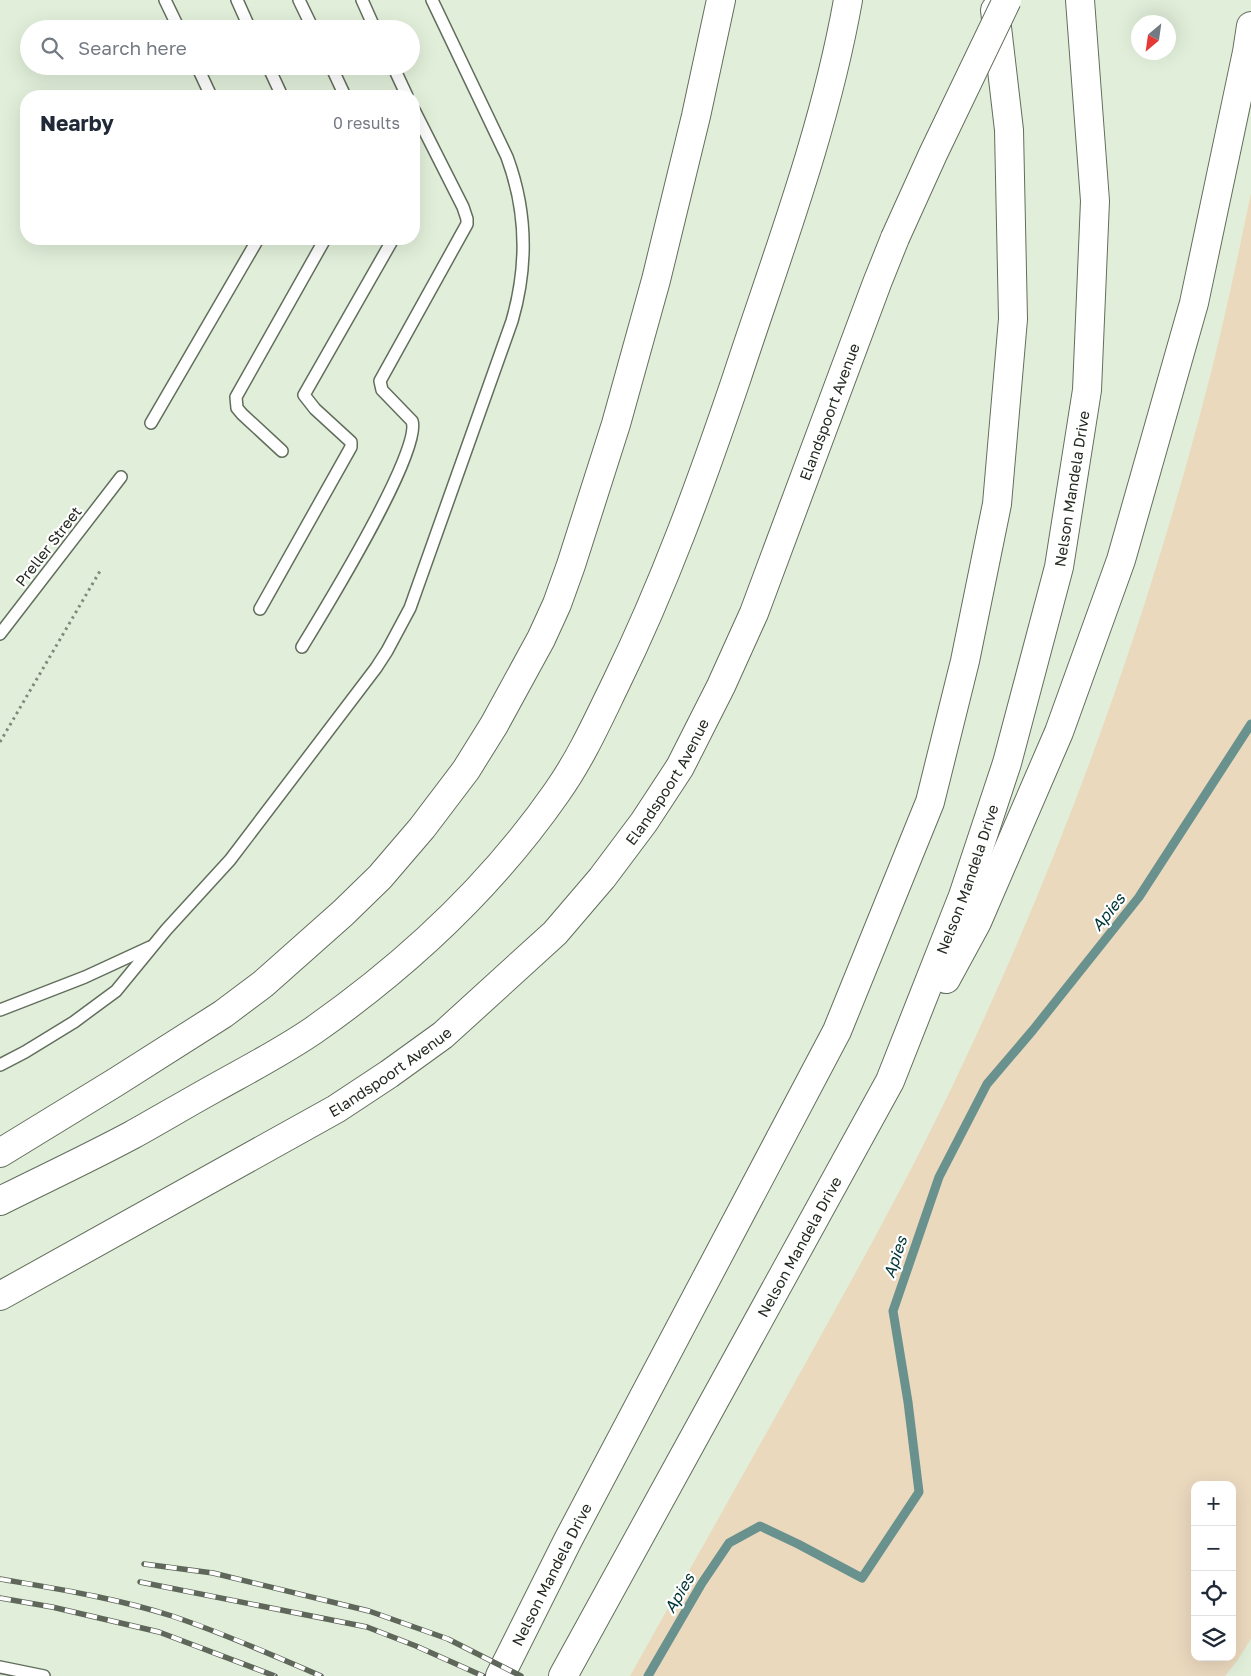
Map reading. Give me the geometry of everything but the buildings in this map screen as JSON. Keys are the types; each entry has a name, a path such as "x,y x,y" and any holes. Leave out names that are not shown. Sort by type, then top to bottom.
{"main road":[{"path":"0,1153 215,1019 263,984 343,913 380,877 422,828 466,770 494,725 541,639 557,604 571,565 616,424 656,280 696,116 721,0"},
{"path":"0,1201 140,1130 267,1058 310,1032 347,1005 392,970 454,916 499,868 557,792 585,746 640,635 698,490 796,203 828,91 848,0"},
{"name":"Nelson Mandela Drive","path":"500,1676 568,1540 837,1031 930,802 965,661 998,504 1014,319 1009,130 994,0"},
{"name":"Elandspoort Avenue","path":"0,1296 263,1151 336,1109 389,1074 443,1036 495,989 555,933 596,885 644,822 680,767 721,686 761,595 876,283 933,154 1007,0"},
{"name":"Nelson Mandela Drive","path":"564,1676 890,1081 963,896 1004,772 1059,567 1087,390 1096,201 1080,0"},
{"path":"890,1081 977,922 1059,732 1121,560 1194,303 1251,26"},
{"path":"574,1676 620,1571"}],"lane":[{"path":"165,0 175,20"},
{"path":"237,0 246,20"},
{"path":"299,0 308,20"},
{"path":"362,0 371,20"},
{"path":"0,1065 74,1022 116,991 154,945 230,860 387,652 408,613 514,314 522,283 524,250 523,217 513,174 500,141 432,0"},
{"path":"201,75 208,90"},
{"path":"272,75 279,90"},
{"path":"334,75 342,90"},
{"path":"396,75 404,90"},
{"path":"302,647 375,520 396,479 412,436 414,425 412,420 382,390 380,381 467,224 463,207 420,122"},
{"path":"151,423 255,245"},
{"path":"282,451 242,414 237,408 236,397 322,245"},
{"path":"260,609 351,447 351,442 314,409 306,399 305,394 390,245"},
{"name":"Preller Street","path":"0,634 121,477"},
{"path":"0,1010 86,977 154,945"},
{"path":"0,1668 44,1676"}],"path":[{"path":"0,742 100,571"}],"shaded area":[{"path":"1251,193 1251,1639 1237,1661 1225,1676 630,1676 905,1181 997,990 1065,827 1126,661 1179,492 1228,301"}],"waterway":[{"name":"Apies","path":"648,1676 702,1583 729,1543 760,1526 862,1578 919,1492 908,1402 893,1311 939,1177 987,1084 1033,1030 1139,897 1251,724"}],"railway":[{"path":"144,1564 213,1573 369,1611 448,1639 521,1676"},
{"path":"0,1579 108,1599 172,1616 229,1637 321,1676"},
{"path":"140,1582 367,1627 416,1646 483,1676"},
{"path":"0,1598 52,1607 159,1632 275,1676"}]}
